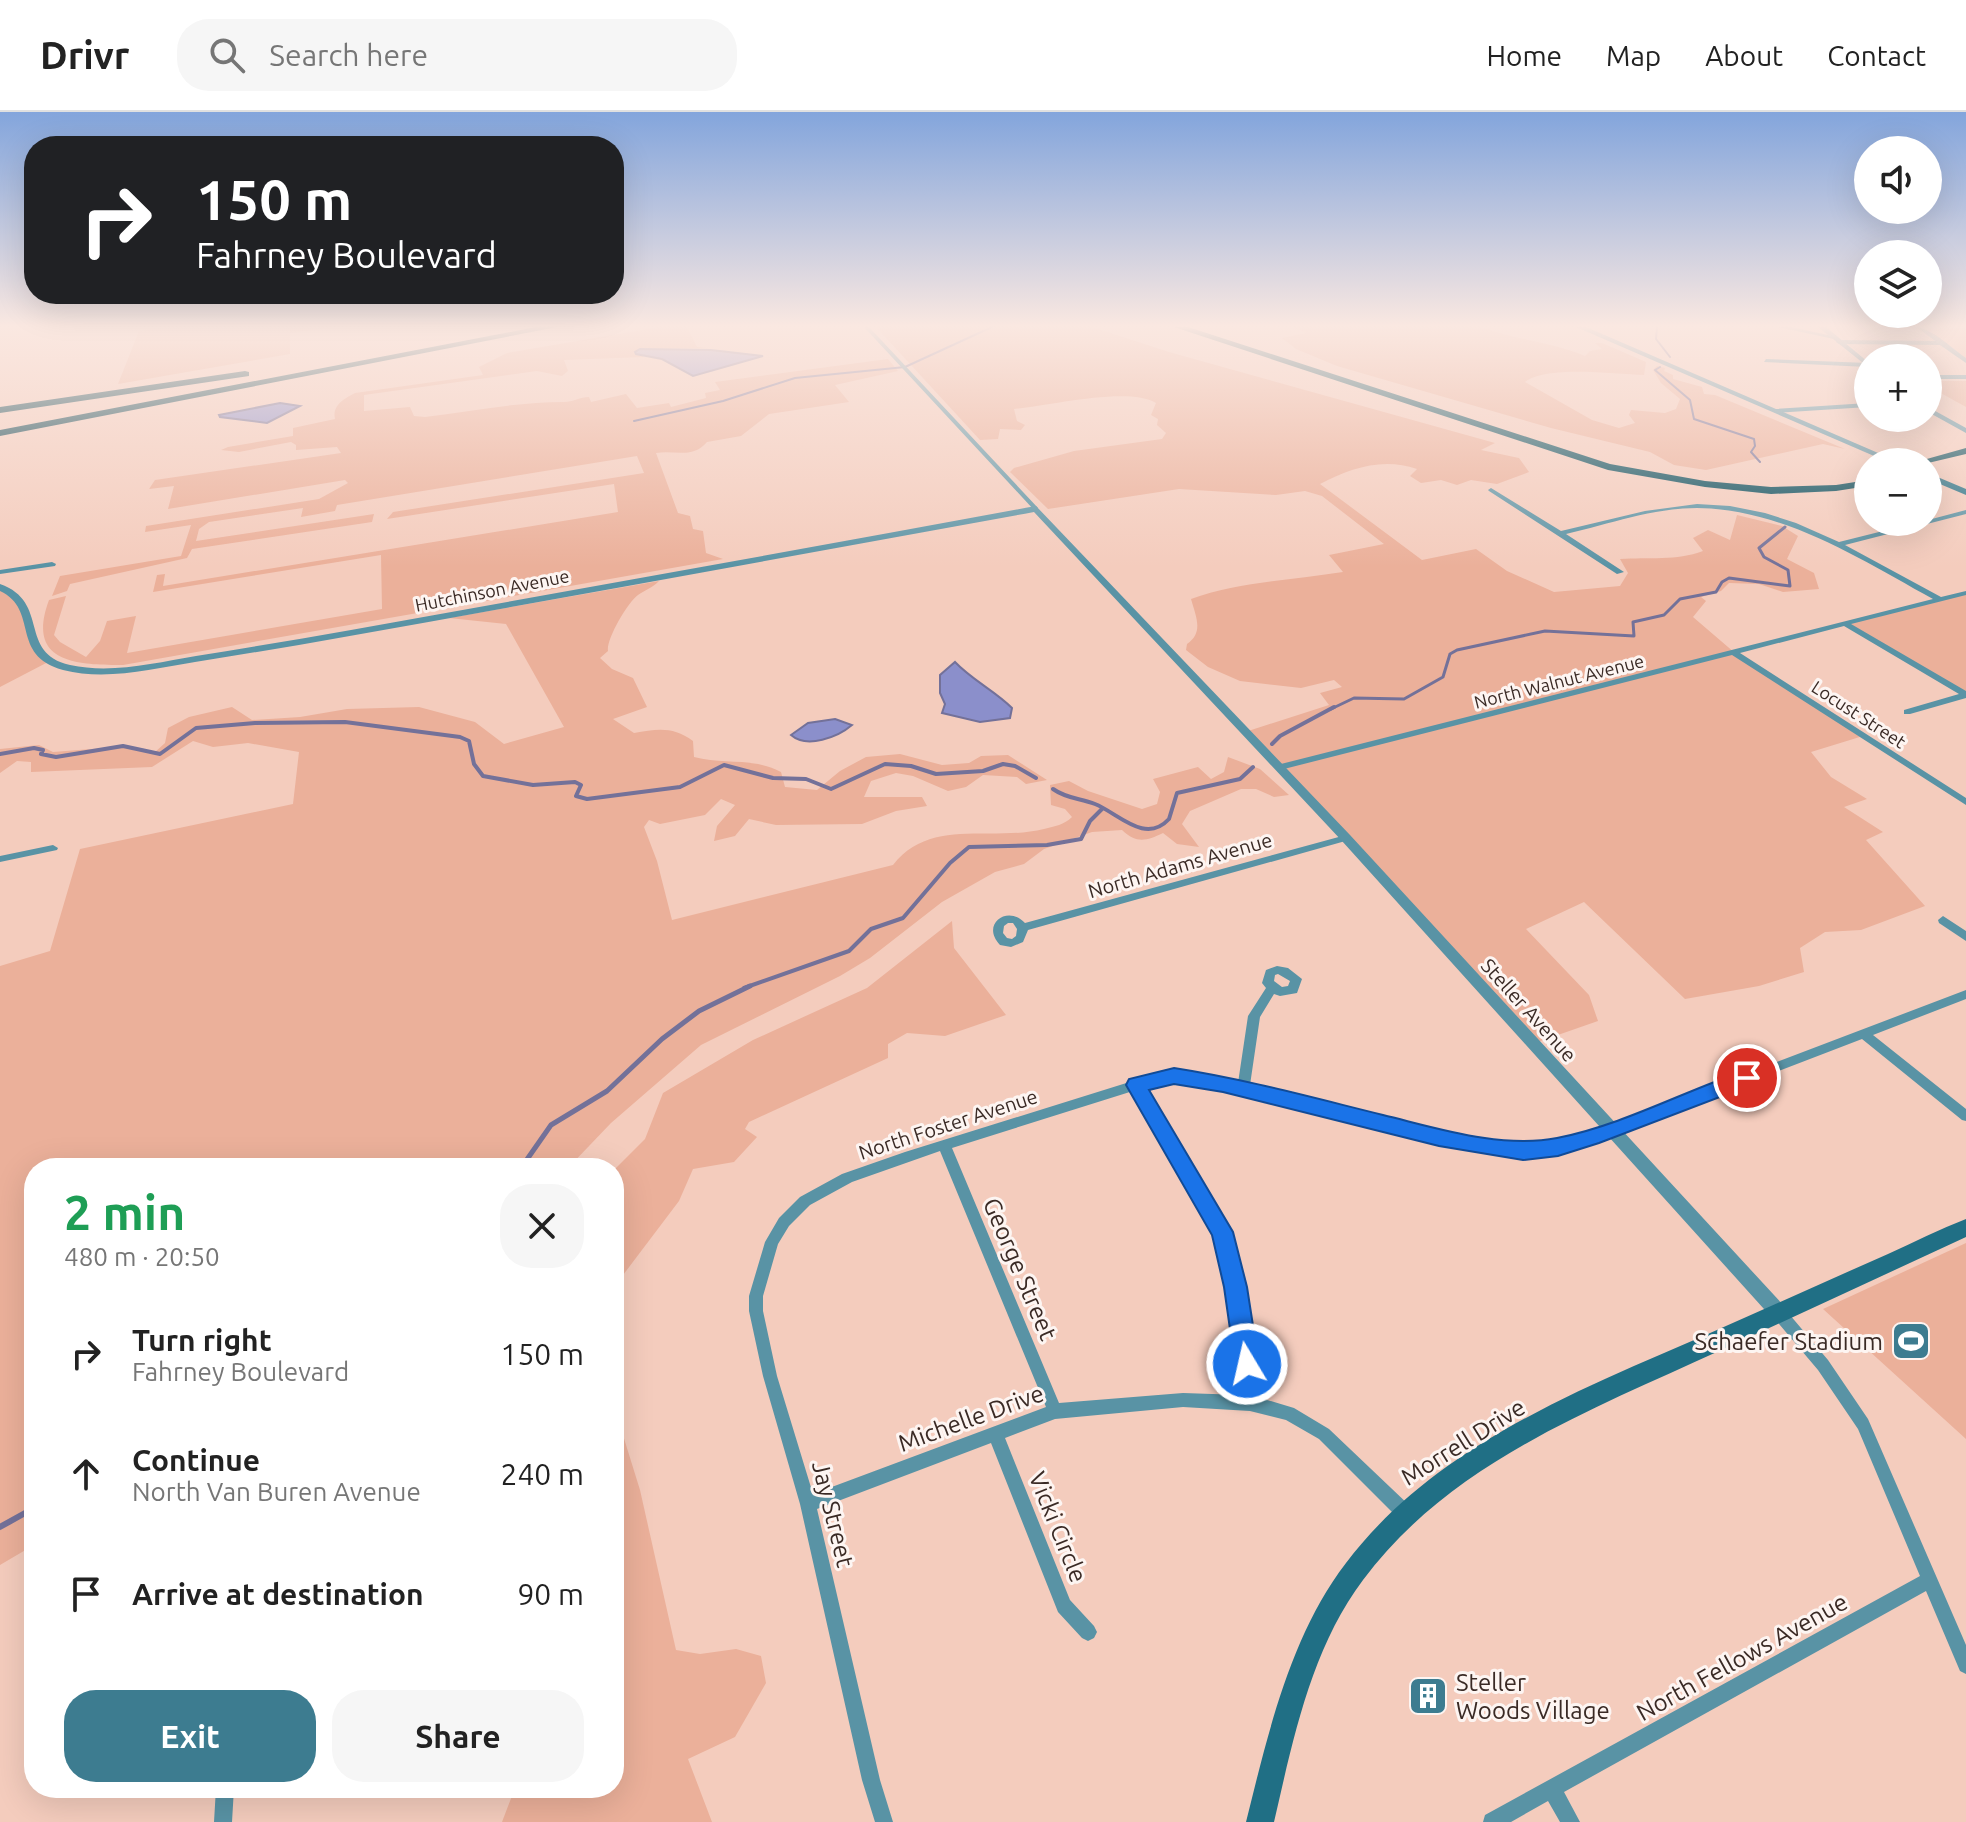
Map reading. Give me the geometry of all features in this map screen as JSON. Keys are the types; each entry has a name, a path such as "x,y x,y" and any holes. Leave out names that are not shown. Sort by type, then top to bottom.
{"highway":[{"path":"0,410 21,407"},
{"path":"0,423 85,407"},
{"path":"0,433 140,407"},
{"path":"0,442 154,407"},
{"path":"1423,407 1608,467 1661,478 1742,487 1813,488 1854,484"},
{"path":"1441,407 1573,450 1655,470 1766,480 1854,477"},
{"path":"1942,457 1966,451"},
{"path":"1942,465 1966,459"}],"main road":[{"path":"1942,482 1966,492"},
{"name":"Morrell Drive","path":"1260,1822 1285,1717 1322,1631 1353,1573 1405,1513 1427,1493 1508,1442 1636,1378 1966,1228"}],"street":[{"path":"941,407 1036,509"},
{"path":"1766,407 1862,448"},
{"path":"1776,411 1840,407"},
{"path":"1942,417 1966,431"},
{"path":"1491,490 1620,572"},
{"path":"1559,534 1696,506 1737,509 1791,523 1941,600"},
{"name":"Hutchinson Avenue","path":"0,587 19,595 27,606 29,635 37,653 64,667 102,672 287,644 1036,509"},
{"name":"Steller Avenue","path":"1036,509 1346,838 1823,1365 1863,1424 1966,1665"},
{"path":"1942,518 1966,512"},
{"path":"1837,545 1873,536"},
{"path":"0,572 52,564"},
{"name":"North Walnut Avenue","path":"1280,767 1966,593"},
{"path":"1845,624 1966,695"},
{"name":"Locust Street","path":"1735,653 1966,802"},
{"path":"1907,712 1966,695"},
{"name":"North Adams Avenue","path":"1024,927 1346,838"},
{"path":"0,859 53,848"},
{"path":"1943,920 1966,937"},
{"path":"1243,1089 1254,1016 1272,988"},
{"name":"North Foster Avenue","path":"784,1222 821,1190 890,1162 1174,1076 1243,1089 1439,1137 1523,1151 1558,1147 1611,1130 1966,994"},
{"path":"1863,1033 1966,1116"},
{"path":"1136,1085 1222,1232 1235,1287 1250,1403"},
{"name":"George Street","path":"944,1145 1055,1411"},
{"name":"Jay Street","path":"784,1222 772,1242 762,1272 756,1311 770,1376 808,1504 871,1780 884,1822"},
{"name":"Michelle Drive","path":"808,1504 1055,1411 1183,1400 1250,1403 1289,1413 1324,1434 1405,1513"},
{"name":"Vicki Circle","path":"995,1433 1064,1606 1088,1632"},
{"name":"North Fellows Avenue","path":"1492,1822 1930,1580"},
{"path":"1552,1790 1571,1822"},
{"path":"223,1822 224,1798"}],"shaded area":[{"path":"337,407 364,407 364,411 410,407 414,416 425,417 499,407 817,407 769,414 741,436 707,442 690,452 656,453 678,513 690,516 693,529 703,531 706,553 723,559 123,665 72,661 49,648 44,636 44,621 49,600 66,596 54,635 86,657 100,641 107,621 136,616 127,653 382,609 381,555 153,592 157,575 165,574 163,586 618,512 614,484 387,519 393,512 644,473 637,456 337,505 335,511 301,517 303,508 209,522 199,529 196,541 374,514 372,522 192,549 187,558 70,584 67,591 52,596 60,576 181,556 191,525 145,532 146,526 319,499 348,483 345,480 168,509 174,486 149,489 155,480 341,453 337,447 296,450 296,445 291,442 239,452 221,450 293,436 293,428 335,419"},
{"path":"949,407 1029,407 1014,409 1017,421 1025,425 1021,430 1000,429 998,439 980,440"},
{"path":"1154,407 1365,407 1495,443 1481,450 1519,458 1529,472 1497,484 1471,480 1457,485 1441,480 1421,483 1410,476 1417,469 1379,464 1343,473 1320,484 1422,560 1476,549 1507,571 1554,592 1620,586 1628,573 1620,559 1673,557 1703,551 1693,538 1708,530 1730,540 1737,515 1782,526 1798,536 1787,559 1814,573 1819,589 1783,592 1759,584 1729,583 1721,591 1701,597 1706,601 1693,617 1735,653 1863,736 1811,752 1831,777 1867,799 1844,807 1883,832 1866,840 1925,906 1861,930 1825,932 1800,948 1804,972 1759,986 1685,999 1584,902 1526,929 1589,995 1598,1021 1532,1044 1245,732 1329,705 1320,693 1342,687 1334,680 1301,688 1240,681 1208,667 1186,650 1197,629 1191,599 1247,585 1343,572 1329,555 1384,544 1322,496 1305,491 1276,495 1179,489 1048,509 1010,472 1014,468 1074,451 1162,439 1166,433 1157,425 1158,419 1151,415"},
{"path":"1478,407 1569,407 1592,420 1619,428 1635,423 1629,415 1631,410 1665,413 1677,407 1743,407 1845,449 1823,444 1706,470 1674,465 1650,452"},
{"path":"659,581 628,606 614,631 608,651 600,658 612,669 633,678 647,707 613,719 634,733 658,730 679,733 693,741 694,757 770,767 781,772 785,787 817,790 840,771 866,757 900,754 942,765 969,763 981,756 1008,755 1047,780 1026,784 1017,777 983,775 966,787 948,791 913,776 896,773 871,781 864,797 922,797 927,806 896,811 862,824 776,825 749,819 735,836 714,841 717,826 735,805 721,799 705,815 660,824 649,820 644,827 657,861 672,920 893,865 908,850 943,836 1024,832 1059,825 1072,817 1065,809 1051,805 1050,785 1069,781 1088,791 1142,809 1157,804 1160,792 1153,779 1198,767 1211,779 1224,772 1228,757 1260,769 1289,795 1274,797 1256,789 1241,789 1190,811 1182,824 1199,847 1177,844 1163,833 1142,840 1132,838 1122,830 1092,832 1044,849 1024,864 995,872 942,902 870,958 840,976 701,1045 611,1123 578,1158 24,1158 24,1551 0,1565 0,966 50,951 80,849 293,804 299,752 248,743 213,747 193,741 152,767 31,772 31,762 17,761 0,773 0,749 39,745 53,752 130,746 154,753 165,743 168,728 189,717 232,707 252,720 300,717 347,709 419,707 475,722 504,744 564,727 506,624 449,618"},
{"path":"0,587 12,591 23,601 29,636 50,661 0,687"},
{"path":"1966,593 1966,695 1845,624"},
{"path":"952,921 954,948 1006,1015 945,1036 907,1033 888,1044 888,1058 749,1122 745,1129 757,1137 734,1162 693,1169 679,1201 624,1274 624,1160 645,1139 663,1093 753,1040 867,988"},
{"name":"Schaefer Stadium","path":"1966,1243 1966,1439 1823,1309"},
{"path":"624,1438 640,1490 676,1650 700,1654 736,1649 761,1656 766,1683 735,1737 688,1759 712,1822 502,1822 511,1798 624,1798"}],"water":[{"path":"261,407 298,407 267,423 219,415"},
{"path":"955,662 1012,708 1010,718 980,722 942,713 945,704 940,693 940,675"},
{"path":"835,719 852,725 822,740 805,741 791,735 808,723"}],"waterway":[{"path":"634,421 697,407"},
{"path":"1691,407 1694,419 1754,439 1755,446 1751,452 1760,462"},
{"path":"1331,709 1354,698 1404,699 1443,677 1450,654 1457,650 1545,631 1634,636 1633,622 1664,615 1680,599 1716,592 1722,582 1729,578 1790,586 1788,570 1764,557 1759,548 1785,527"},
{"path":"1272,744 1280,736 1334,707"},
{"path":"0,754 34,748 43,750 41,754 56,757 123,746 160,754 196,728 255,723 345,722 460,737 469,741 474,764 483,776 533,785 575,782 581,785 576,796 587,799 680,787 724,765 773,778 806,779 831,789 885,764 911,766 936,774 983,771 1003,764 1015,766 1036,778"},
{"path":"1053,789 1068,797 1095,804 1132,825 1151,829 1169,819 1177,793 1240,779 1253,767"},
{"path":"744,988 849,951 871,929 903,918 950,863 969,847 1047,845 1081,839 1090,821 1102,809"},
{"path":"528,1158 551,1125 607,1091 662,1039 699,1011 750,986"},
{"path":"0,1527 24,1514"}],"place":[{"name":"Schaefer Stadium","path":"1911,1341"},
{"name":"Steller Woods Village","path":"1428,1696"}],"route":[{"path":"1247,1364 1235,1287 1222,1232 1136,1085 1174,1076 1223,1084 1439,1137 1523,1151 1558,1147 1599,1135 1747,1078"}]}
